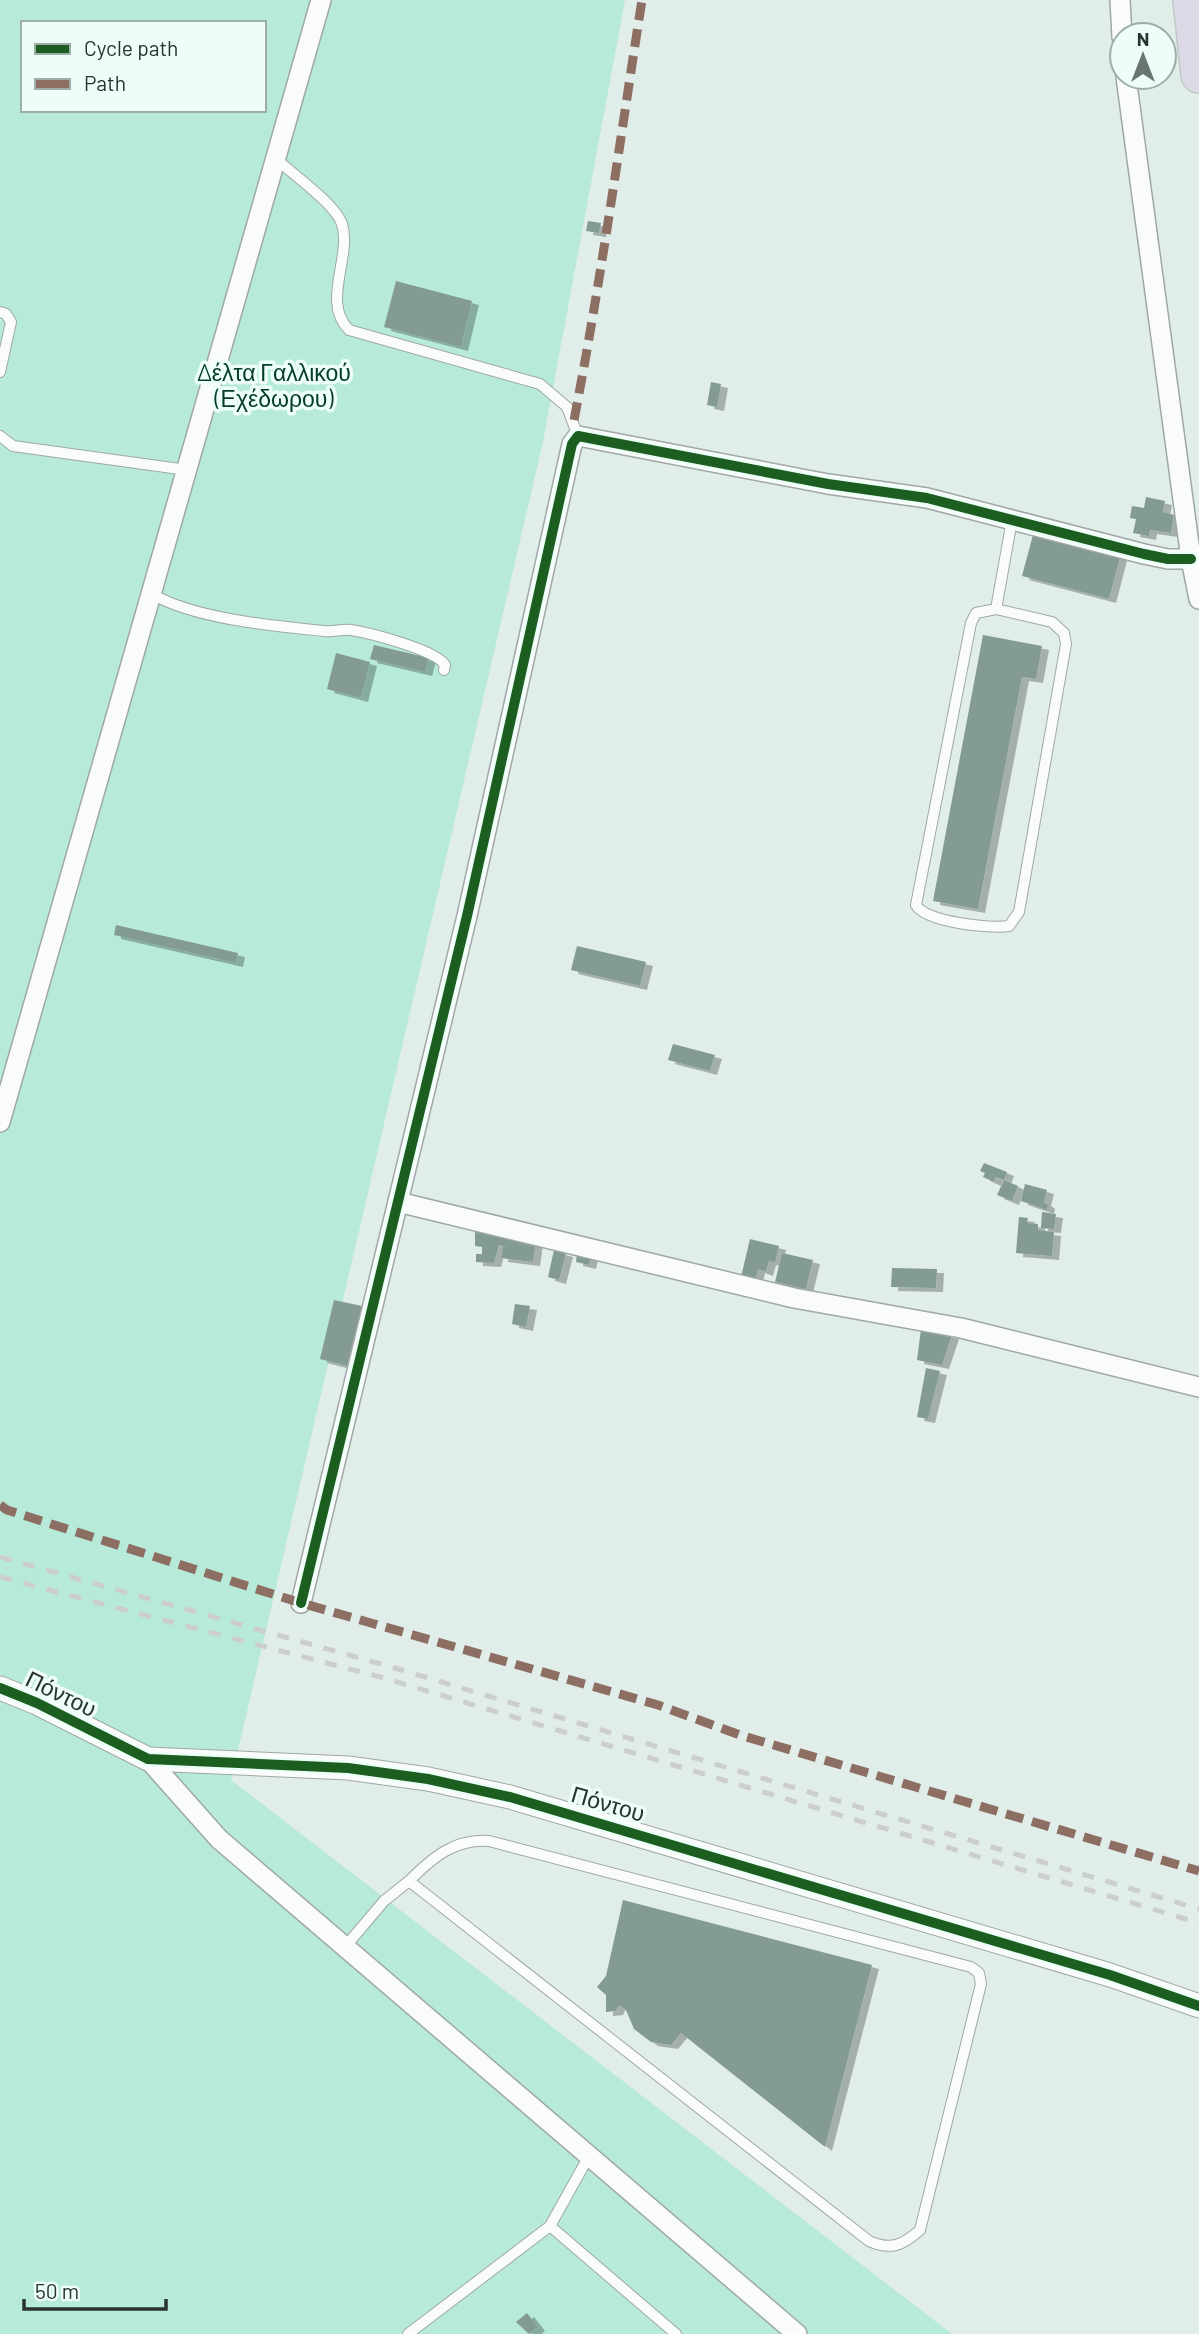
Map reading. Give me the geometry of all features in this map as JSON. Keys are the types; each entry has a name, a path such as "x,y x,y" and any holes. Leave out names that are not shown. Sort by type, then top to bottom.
{"highway":[{"path":"1191,0 1199,75"}],"street":[{"path":"0,1122 321,0"},
{"path":"1120,0 1121,21"},
{"path":"1128,91 1191,559 1199,599"},
{"path":"301,1603 494,800 572,444 578,436 828,484 927,498 1144,554 1168,559 1191,559"},
{"path":"398,1202 794,1298 961,1328 1199,1387"},
{"name":"Πόντου","path":"0,1688 37,1703 148,1759 348,1768 428,1779 510,1797 1110,1975 1199,2007"},
{"path":"148,1759 219,1839 797,2334"}],"lane":[{"path":"276,158 329,206 341,222 343,236 337,310 341,322 349,330 540,384 567,407 578,436"},
{"path":"0,312 6,314 11,322 0,372"},
{"path":"0,436 13,446 188,470"},
{"path":"996,609 1012,520"},
{"path":"152,594 169,604 200,613 326,631 351,630 434,654 441,658 445,665 444,670"},
{"path":"996,609 1052,622 1064,633 1066,644 1019,912 1009,926 996,928 927,916 920,913 916,905 971,623 976,613 996,609"},
{"path":"345,1947 384,1901 431,1859 453,1846 471,1840 489,1841 971,1966 979,1973 981,1984 920,2230 898,2246 883,2248 869,2241 409,1881"},
{"path":"408,2334 550,2227 589,2157"},
{"path":"550,2227 676,2334"}],"green space":[{"name":"Δέλτα Γαλλικού (Εχέδωρου)","path":"0,0 625,0 543,442 231,1780 952,2334 0,2334"}],"building":[{"path":"588,221 601,223 599,233 586,231"},
{"path":"396,281 472,301 461,347 384,327"},
{"path":"711,382 721,384 717,407 707,405"},
{"path":"1146,497 1165,501 1163,512 1174,515 1171,533 1150,530 1149,536 1133,533 1136,519 1130,518 1132,506 1144,508"},
{"path":"1034,531 1121,553 1109,599 1022,576"},
{"path":"983,635 1042,646 1036,679 1022,677 978,909 933,901"},
{"path":"374,645 429,658 425,672 370,659"},
{"path":"336,653 370,662 361,698 327,689"},
{"path":"116,925 238,953 236,963 114,935"},
{"path":"577,946 646,962 640,986 571,970"},
{"path":"673,1044 715,1055 710,1071 668,1060"},
{"path":"984,1163 1007,1172 1004,1180 996,1177 994,1182 983,1177 985,1173 980,1171"},
{"path":"1004,1180 1018,1186 1012,1201 997,1195"},
{"path":"1025,1184 1047,1190 1044,1202 1048,1205 1047,1210 1021,1201"},
{"path":"1042,1212 1056,1214 1054,1229 1041,1228"},
{"path":"1019,1217 1028,1218 1027,1223 1038,1224 1038,1230 1054,1232 1052,1256 1016,1253"},
{"path":"475,1231 536,1241 533,1262 501,1258 503,1246 499,1245 494,1263 476,1262 476,1254 482,1254 482,1247 475,1246"},
{"path":"750,1239 779,1246 775,1263 769,1261 766,1272 758,1269 755,1281 741,1277"},
{"path":"554,1250 566,1253 559,1280 548,1277"},
{"path":"577,1253 591,1256 589,1265 576,1262"},
{"path":"782,1253 813,1260 806,1289 775,1282"},
{"path":"892,1268 937,1269 936,1288 891,1287"},
{"path":"334,1300 362,1306 347,1366 320,1359"},
{"path":"515,1304 530,1306 526,1327 512,1324"},
{"path":"921,1329 952,1335 942,1365 917,1360"},
{"path":"926,1368 940,1371 928,1419 917,1417"},
{"path":"623,1900 872,1965 825,2147 681,2033 671,2045 651,2042 634,2029 626,2010 619,2005 616,2011 606,2012 606,1995 597,1987 606,1976"},
{"path":"527,2313 538,2327 529,2334 516,2322"}],"railway":[{"path":"0,1557 388,1666 1199,1909"},
{"path":"0,1577 384,1678 1199,1923"}],"marked path":[{"path":"574,420 602,263 642,0"},
{"path":"0,1505 7,1510 301,1603 658,1705 740,1735 1199,1871"}],"cycle path":[{"path":"301,1603 467,916 572,444 578,436 828,484 927,498 1144,554 1168,559 1191,559"},
{"path":"0,1688 37,1703 148,1759 348,1768 428,1779 510,1797 1110,1975 1199,2006"}]}
